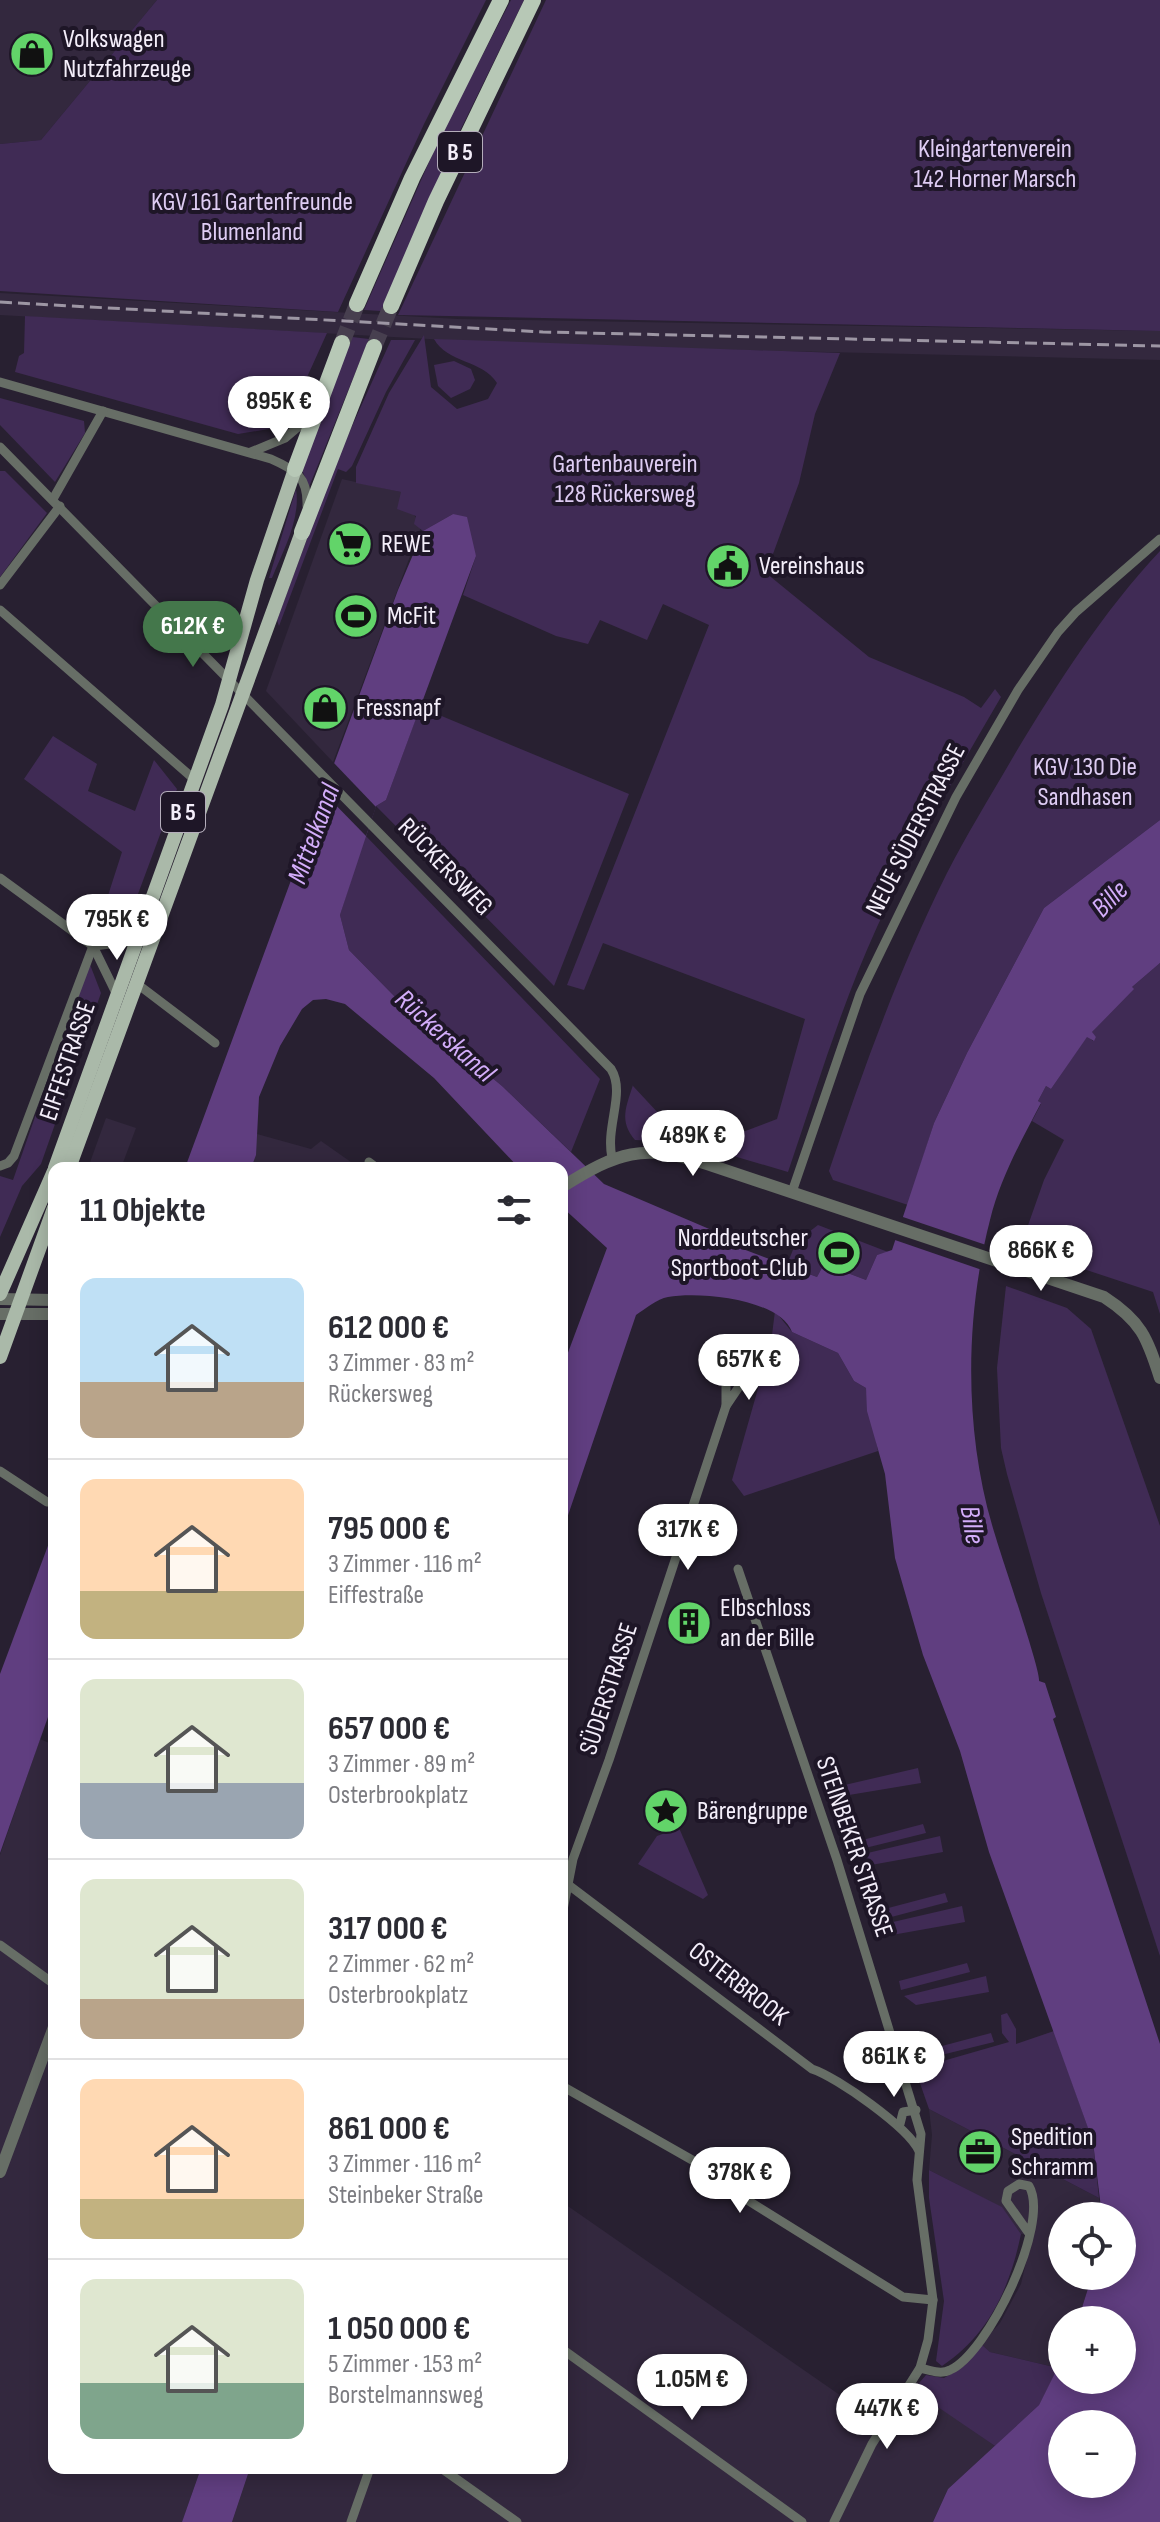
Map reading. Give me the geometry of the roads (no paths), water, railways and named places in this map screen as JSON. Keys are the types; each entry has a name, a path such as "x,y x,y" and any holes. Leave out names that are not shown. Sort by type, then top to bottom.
{"highway":[{"name":"B 5","path":"357,304 412,178 501,0"},
{"name":"B 5","path":"391,306 533,0"},
{"name":"B 5","path":"295,469 342,343"},
{"name":"B 5","path":"302,532 374,347"}],"main road":[{"name":"EIFFESTRASSE","path":"58,1162 229,681 295,469"},
{"name":"EIFFESTRASSE","path":"71,1162 302,532"},
{"name":"EIFFESTRASSE","path":"0,1297 48,1186"},
{"path":"0,1357 8,1314 21,1299 48,1225"}],"street":[{"path":"0,382 251,452 295,469 304,479 307,497 302,532"},
{"path":"251,452 285,438 317,410"},
{"path":"0,585 56,503 103,411"},
{"name":"RÜCKERSWEG","path":"0,447 611,1069 618,1086 609,1130 612,1158"},
{"name":"NEUE SÜDERSTRASSE","path":"792,1192 866,979 956,797 1018,690 1058,632 1076,612 1160,539"},
{"path":"0,610 195,780"},
{"name":"RÜCKERSWEG","path":"182,631 214,646 231,643 242,635"},
{"path":"0,878 93,946 116,993"},
{"path":"93,946 135,942 158,925"},
{"name":"EIFFESTRASSE","path":"3,1166 14,1156 93,946"},
{"path":"136,983 215,1043"},
{"path":"568,1183 612,1158 639,1151 675,1155 792,1192 1084,1289 1125,1310 1147,1337 1160,1378"},
{"path":"0,1297 48,1300"},
{"path":"8,1314 48,1314"},
{"path":"743,1346 751,1351 755,1363 726,1406 728,1355 734,1348 743,1346"},
{"name":"SÜDERSTRASSE","path":"568,1874 726,1406"},
{"path":"0,1471 47,1502"},
{"name":"STEINBEKER STRASSE","path":"738,1569 837,1860 921,2134 918,2201 933,2300 928,2340 920,2368 872,2444 834,2522"},
{"name":"OSTERBROOK","path":"568,1885 710,1988 719,2001 812,2069 828,2074 900,2124 920,2154"},
{"path":"0,1945 48,1980"},
{"path":"0,2172 48,2043"},
{"path":"568,2089 722,2177 736,2193 903,2297 933,2300"},
{"path":"900,2124 903,2112 916,2110"},
{"path":"920,2368 949,2371 996,2319 1016,2282 1028,2232 1033,2193 1029,2186 1019,2184 1008,2191 1006,2201 1028,2232"},
{"path":"568,2353 802,2522"},
{"path":"351,2522 368,2474"},
{"path":"449,2474 517,2522"}],"water":[{"path":"453,514 467,517 476,556 386,800 376,806 340,915 349,950 399,1001 502,1086 604,1184 735,1240 735,1246 817,1277 824,1264 866,1280 877,1255 892,1250 934,1123 967,1053 1044,908 1160,820 1160,963 1132,987 1134,989 1092,1032 1096,1037 1094,1041 1087,1037 1051,1089 1046,1086 1038,1101 1041,1103 1005,1175 990,1220 975,1298 971,1379 973,1420 985,1500 1039,1681 1045,1683 1056,1717 1053,1719 1160,2044 1160,2522 933,2522 948,2489 1039,2405 1048,2387 1048,2394 1136,2394 1136,2306 1082,2306 1088,2290 1136,2290 1136,2202 1100,2202 1093,2142 989,1852 960,1751 923,1655 895,1558 885,1474 867,1411 866,1388 854,1381 838,1353 792,1332 785,1321 756,1305 699,1295 660,1300 636,1315 568,1515 568,1353 607,1248 568,1212 568,1162 513,1162 434,1078 345,1004 326,999 313,1000 302,1009 280,1046 259,1097 253,1162 187,1162 398,590 423,531"},
{"path":"48,1546 48,1717 0,1853 0,1674"},
{"path":"199,2474 248,2474 232,2522 182,2522"}],"tunnel":[{"path":"342,343 357,304"},
{"path":"374,347 391,306"}],"railway":[{"path":"0,302 543,332 1160,346"}],"place":[{"name":"Volkswagen Nutzfahrzeuge","path":"32,54"},
{"name":"REWE","path":"350,544"},
{"name":"Vereinshaus","path":"728,566"},
{"name":"McFit","path":"356,616"},
{"name":"Fressnapf","path":"325,708"},
{"name":"Norddeutscher Sportboot-Club","path":"839,1253"},
{"name":"Elbschloss an der Bille","path":"689,1623"},
{"name":"Bärengruppe","path":"666,1811"},
{"name":"Spedition Schramm","path":"980,2152"}],"park label":[{"name":"Kleingartenverein 142 Horner Marsch","path":"995,164"},
{"name":"KGV 161 Gartenfreunde Blumenland","path":"252,217"},
{"name":"Gartenbauverein 128 Rückersweg","path":"625,479"},
{"name":"KGV 130 Die Sandhasen","path":"1085,782"}],"water label":[{"name":"Mittelkanal","path":"314,834"},
{"name":"Bille","path":"1110,899"},
{"name":"Rückerskanal","path":"445,1036"},
{"name":"Bille","path":"972,1525"}]}
